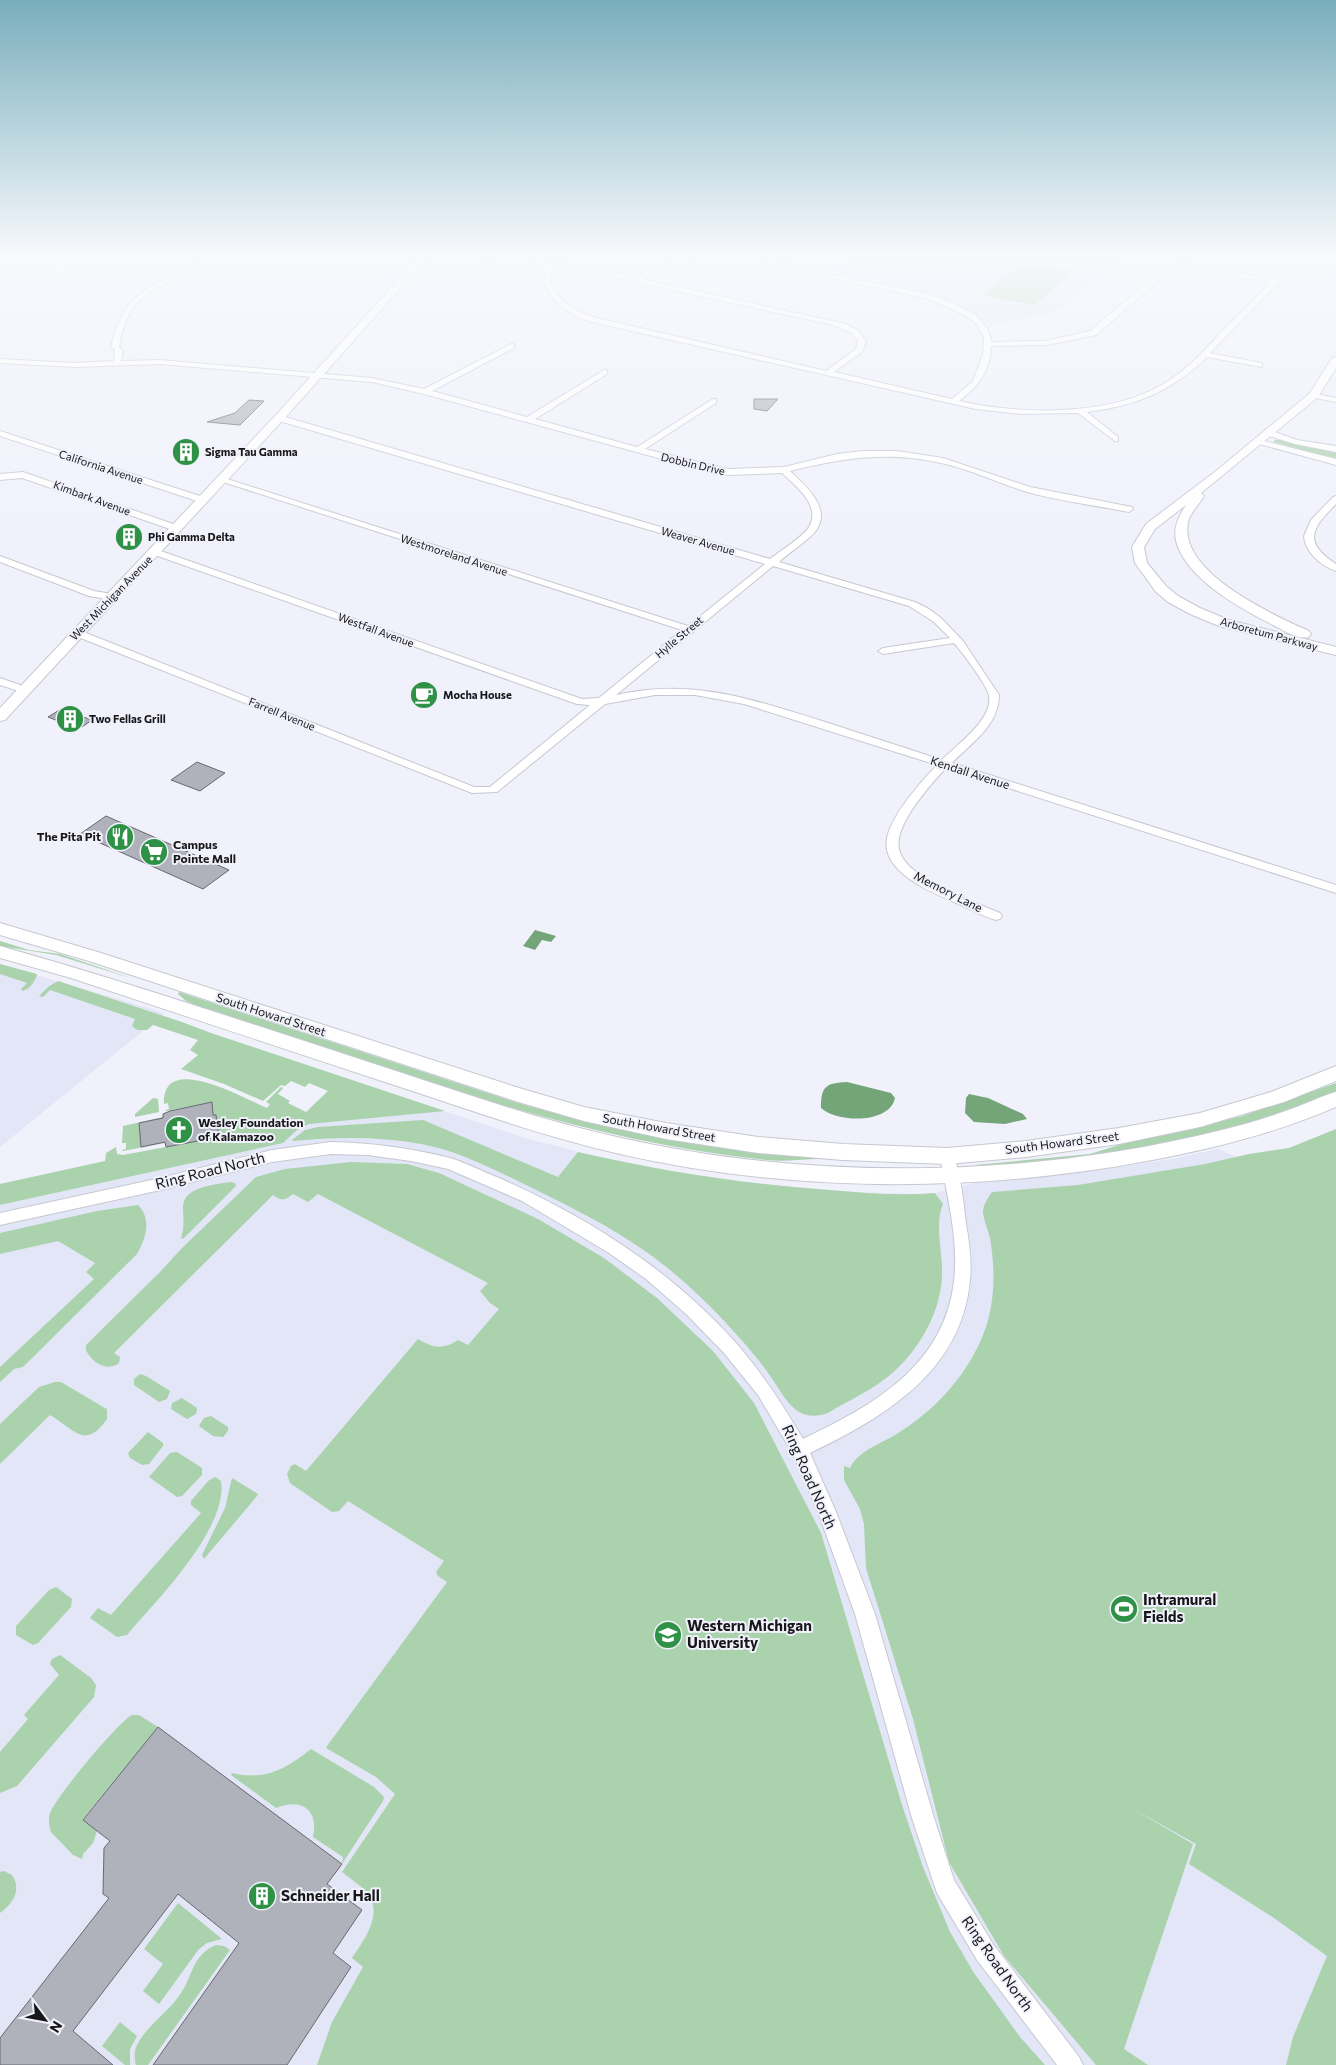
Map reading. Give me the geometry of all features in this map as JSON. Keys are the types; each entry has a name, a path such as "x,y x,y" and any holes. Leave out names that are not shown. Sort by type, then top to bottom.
{"street":[{"path":"102,364 106,352"},
{"path":"117,363 119,352"},
{"name":"West Michigan Avenue","path":"0,718 339,352"},
{"path":"425,392 499,352"},
{"path":"735,352 953,402 1010,412 1080,410 1145,396 1178,378 1205,354 1259,365"},
{"path":"828,373 855,352"},
{"path":"953,402 976,383 982,372 988,352"},
{"name":"Arboretum Parkway","path":"1336,360 1314,395 1220,473 1150,527 1138,547 1141,563 1167,594 1194,610 1224,623 1336,651"},
{"name":"Dobbin Drive","path":"0,361 57,365 160,362 372,380 425,392 637,450 728,472 784,470 837,457 862,454 896,454 943,461 1028,489 1129,508"},
{"path":"528,420 604,372"},
{"path":"1314,395 1336,400"},
{"path":"637,450 713,400"},
{"path":"1080,410 1115,439"},
{"name":"Weaver Avenue","path":"279,418 921,608 938,619 956,640 994,695 992,710 983,725 943,764"},
{"name":"California Avenue","path":"0,433 203,500"},
{"path":"1269,433 1295,442 1336,449"},
{"path":"1259,441 1336,462"},
{"name":"Hylle Street","path":"488,792 504,782 813,529 818,516 809,493 784,470"},
{"name":"Arboretum Parkway","path":"1220,473 1188,506 1182,521 1182,537 1188,553 1198,568 1215,585 1260,614 1315,638 1336,644"},
{"name":"Kimbark Avenue","path":"3,476 23,475 176,528"},
{"name":"Westmoreland Avenue","path":"221,480 688,630"},
{"path":"1336,499 1310,529 1309,542 1320,559 1336,568"},
{"name":"Westfall Avenue","path":"155,552 575,701 599,703"},
{"path":"0,559 92,594 112,597"},
{"name":"Farrell Avenue","path":"77,633 472,790 488,792"},
{"path":"883,651 956,640"},
{"path":"0,681 25,690"},
{"name":"Kendall Avenue","path":"599,703 628,695 685,691 710,693 747,701 1336,889"},
{"name":"Memory Lane","path":"943,764 896,827 892,844 895,853 905,869 914,876 996,916"},
{"name":"South Howard Street","path":"1,929 95,957 505,1091 584,1114 666,1131 758,1145 843,1152 949,1165 1045,1169 1127,1159 1217,1139 1283,1120 1336,1099"},
{"name":"South Howard Street","path":"0,952 77,974 499,1112 563,1131 658,1154 737,1166 821,1174 949,1165 1026,1149 1119,1136 1200,1120 1276,1097 1336,1074"},
{"name":"Ring Road North","path":"0,1219 183,1179 272,1156 331,1148 368,1150 411,1155 451,1164 527,1197 615,1248 652,1274 692,1309 730,1348 764,1390 800,1449 827,1512 865,1614 923,1818 945,1885 985,1952 1071,2065"},
{"path":"800,1449 837,1432 880,1407 916,1377 933,1358 947,1336 956,1316 962,1273 961,1248 949,1165"}],"shaded area":[{"path":"1281,439 1336,451 1336,459 1273,442"},
{"path":"535,930 556,936 551,942 542,940 535,950 523,946"},
{"path":"0,941 29,950 60,954 134,979 56,955 0,946"},
{"path":"0,964 165,1013 0,1147"},
{"path":"0,964 37,974 30,987 22,991 21,989 27,983 0,974"},
{"path":"58,981 445,1111 309,1124 297,1130 283,1143 0,1205 0,1184 105,1161 106,1153 116,1147 117,1154 123,1155 219,1137 216,1115 213,1115 212,1102 165,1110 169,1109 168,1103 164,1104 167,1089 176,1081 189,1079 206,1082 267,1108 270,1104 266,1102 281,1087 283,1088 278,1094 290,1101 288,1103 306,1112 328,1091 309,1083 305,1087 291,1081 285,1086 281,1085 263,1101 224,1084 181,1069 198,1055 190,1050 198,1040 153,1025 147,1030 137,1030 132,1026 135,1019 50,990 43,997 39,996"},
{"path":"179,992 518,1103 590,1123 676,1141 744,1151 915,1162 820,1159 767,1160 694,1150 622,1136 551,1119 410,1077 200,1007 186,1001 178,994"},
{"name":"Western Michigan University","path":"354,1081 525,1138 671,1172 740,1182 856,1192 935,1193 982,1181 1056,1176 1172,1159 1218,1149 1336,1198 1336,2065 0,2065 0,1205 227,1155 319,1115"},
{"path":"847,1082 891,1093 895,1098 891,1107 884,1113 874,1117 862,1118 839,1116 821,1108 822,1095 826,1087 834,1083"},
{"path":"1336,1083 1336,1091 1261,1119 1222,1130 1103,1154 991,1166 975,1165 1090,1154 1122,1144 1242,1116"},
{"path":"969,1094 988,1098 1023,1114 1027,1119 1005,1124 974,1122 965,1113 966,1098"},
{"path":"153,1098 158,1099 159,1112 135,1117 135,1114"},
{"path":"163,1117 139,1123 141,1147 165,1143 123,1151 122,1150 126,1149 126,1143 122,1143 123,1126"},
{"path":"423,1120 558,1177 578,1152 671,1171 766,1184 882,1194 935,1193 943,1204 939,1221 942,1275 936,1307 930,1322 913,1351 890,1375 872,1388 828,1413 817,1416 808,1415 800,1412 787,1401 765,1368 745,1344 692,1289 664,1265 619,1234 563,1203 484,1165 447,1150 405,1141 373,1138 292,1140 305,1130 318,1127"},
{"path":"1336,1129 1336,2065 1286,2065 1293,2037 1327,1956 1274,1918 1189,1864 1196,1844 1126,1805 1193,1844 1124,2049 1148,2065 1096,2065 1004,1956 949,1862 913,1719 866,1568 864,1524 860,1509 844,1480 844,1466 850,1468 864,1452 895,1435 922,1416 946,1394 974,1355 986,1328 992,1303 992,1251 983,1212 992,1192 1078,1185 1205,1164 1249,1154 1289,1148"},
{"path":"351,1162 407,1164 439,1173 538,1219 604,1258 657,1298 713,1351 754,1403 821,1533 902,1805 923,1867 950,1932 974,1973 1020,2037 1045,2065 317,2065 332,2022 363,1967 352,1958 367,1935 373,1918 374,1909 367,1893 342,1872 395,1794 376,1777 326,1748 447,1582 438,1576 436,1572 444,1561 348,1501 339,1511 332,1512 290,1483 287,1474 291,1466 295,1464 306,1471 418,1339 438,1347 458,1340 468,1345 499,1309 490,1303 480,1291 488,1283 318,1194 308,1202 293,1194 283,1199 273,1195 114,1353 120,1357 119,1363 110,1367 100,1365 89,1355 86,1345 181,1249 256,1177 285,1169"},
{"path":"230,1182 235,1183 236,1186 183,1239 181,1238 183,1206 189,1194 195,1190"},
{"path":"138,1205 145,1216 146,1229 143,1242 137,1254 23,1367 14,1369 0,1382 0,1367 94,1279 86,1272 95,1263 58,1241 0,1254 0,1233 97,1211"},
{"path":"140,1374 170,1391 167,1399 159,1402 134,1385 134,1379"},
{"path":"61,1382 107,1409 107,1419 92,1434 86,1435 73,1431 50,1415 0,1464 0,1424 39,1387"},
{"path":"182,1398 197,1408 196,1414 187,1419 171,1409 172,1403"},
{"path":"211,1416 228,1427 228,1431 223,1437 213,1436 199,1426 204,1418"},
{"path":"148,1432 163,1443 163,1446 149,1464 142,1465 130,1458 128,1453"},
{"path":"177,1452 202,1468 202,1475 182,1496 177,1497 149,1477 170,1453"},
{"path":"215,1477 221,1481 220,1499 214,1519 204,1539 175,1580 127,1635 117,1637 90,1618 98,1608 111,1615 201,1513 191,1505 191,1501 208,1481"},
{"path":"232,1478 258,1494 204,1559 202,1555 225,1508"},
{"path":"56,1587 72,1599 71,1607 38,1643 33,1645 16,1635 16,1626 49,1590"},
{"path":"60,1655 91,1678 96,1685 94,1697 17,1786 0,1793 0,1752 28,1719 24,1715 59,1675 50,1664 52,1659"},
{"path":"132,1715 139,1715 158,1727 83,1819 97,1831 93,1843 83,1854 82,1859 73,1855 51,1832 50,1813 63,1792 88,1761 114,1731"},
{"path":"311,1749 374,1787 384,1797 342,1864 343,1857 313,1837 313,1819 311,1813 306,1808 293,1804 276,1808 231,1775 232,1773 255,1775 274,1772 293,1762"},
{"path":"4,1871 12,1875 15,1880 16,1891 12,1901 0,1913 0,1872"},
{"path":"178,1903 222,1939 207,1943 199,1949 159,2004 143,1991 163,1964 144,1949"},
{"path":"216,1945 224,1946 230,1950 148,2065 136,2065 135,2051 142,2036 179,1996 197,1961 208,1949"},
{"path":"120,2022 137,2036 130,2049 130,2065 125,2065 102,2046"}],"building":[{"path":"754,399 778,399 767,411 754,409"},
{"path":"249,400 264,401 240,425 207,422 235,413"},
{"name":"Two Fellas Grill","path":"61,709 92,720 79,729 48,717"},
{"path":"197,762 225,773 200,791 171,780"},
{"name":"Campus Pointe Mall","path":"106,816 229,870 203,889 80,834"},
{"name":"Wesley Foundation of Kalamazoo","path":"212,1102 213,1115 216,1115 219,1137 166,1147 165,1142 141,1147 139,1123 163,1118 163,1114 170,1111"},
{"name":"Schneider Hall","path":"158,1727 342,1864 327,1884 362,1910 333,1953 351,1967 287,2065 153,2065 239,1943 178,1894 73,2031 113,2065 0,2065 0,2038 109,1898 103,1894 104,1848 110,1841 83,1820"}],"place":[{"name":"Sigma Tau Gamma","path":"186,452"},
{"name":"Phi Gamma Delta","path":"129,537"},
{"name":"Mocha House","path":"424,695"},
{"name":"Two Fellas Grill","path":"70,719"},
{"name":"The Pita Pit","path":"120,837"},
{"name":"Campus Pointe Mall","path":"154,852"},
{"name":"Wesley Foundation of Kalamazoo","path":"179,1130"},
{"name":"Intramural Fields","path":"1124,1609"},
{"name":"Western Michigan University","path":"668,1635"},
{"name":"Schneider Hall","path":"262,1896"}]}
